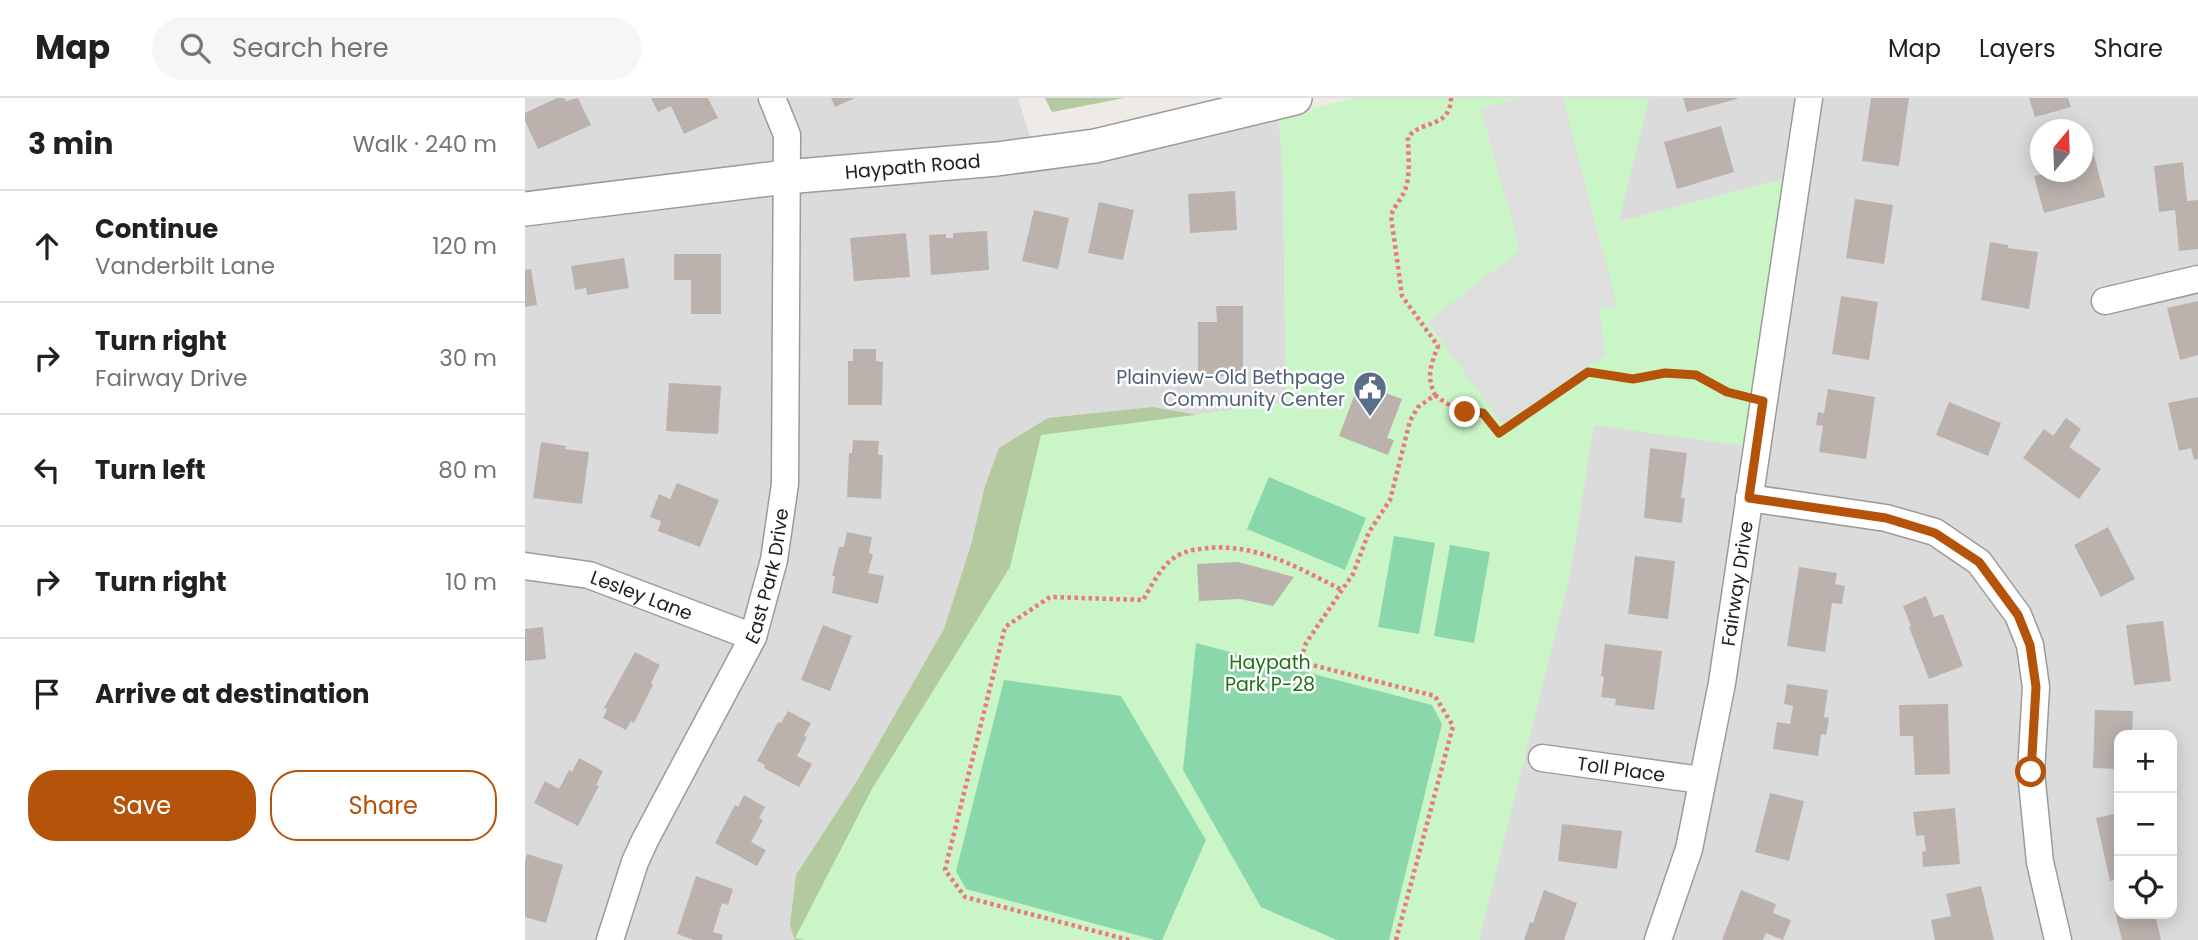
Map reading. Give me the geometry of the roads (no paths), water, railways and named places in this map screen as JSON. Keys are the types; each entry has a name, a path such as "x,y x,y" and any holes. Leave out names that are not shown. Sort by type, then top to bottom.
{"street":[{"name":"East Park Drive","path":"610,940 635,862 753,637 774,560 785,484 787,135 772,98"},
{"name":"Haypath Road","path":"525,209 786,177 997,159 1095,146 1295,98"},
{"name":"Fairway Drive","path":"1658,940 1689,849 1722,683 1809,98"},
{"path":"2105,300 2198,279"},
{"path":"1749,498 1886,518 1935,533 1979,562 2018,615 2030,645 2036,687 2031,772 2040,862 2058,940"},
{"name":"Lesley Lane","path":"525,566 589,575 753,637"},
{"name":"Toll Place","path":"1542,758 1701,780"}],"place":[{"name":"Plainview-Old Bethpage Community Center","path":"1370,418"}],"park label":[{"name":"Haypath Park P-28","path":"1270,673"}]}
